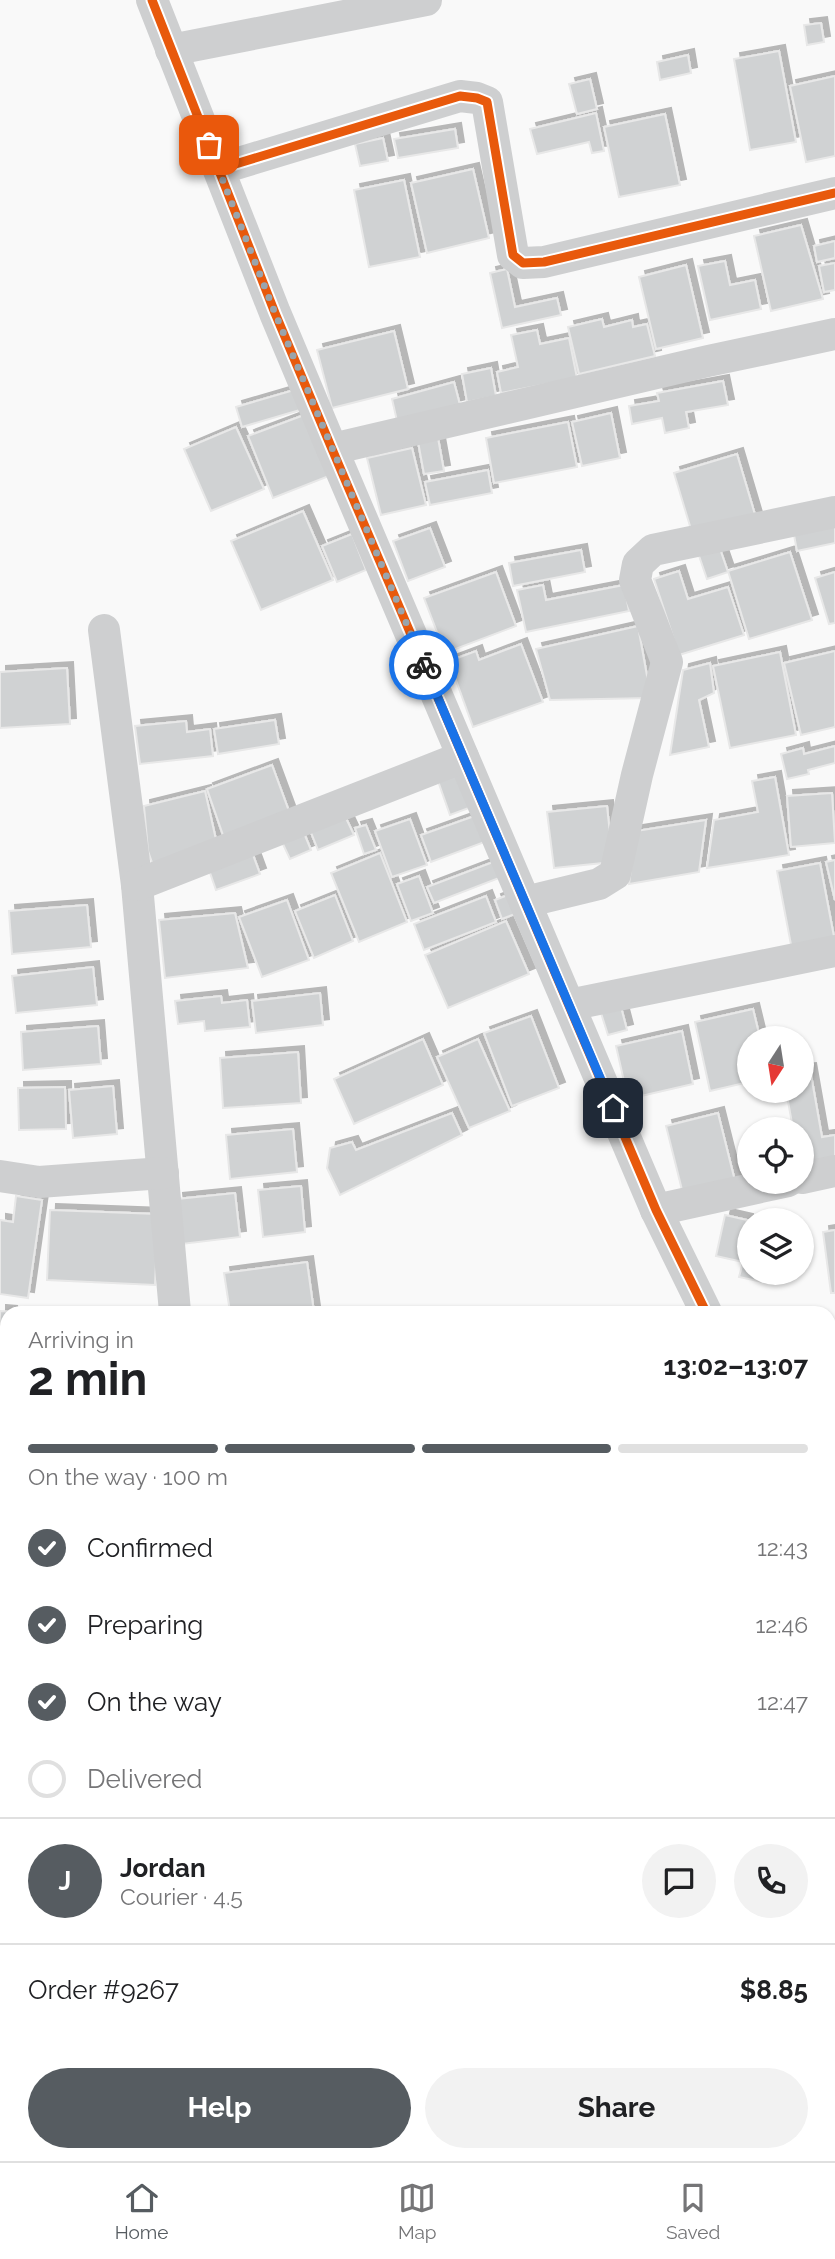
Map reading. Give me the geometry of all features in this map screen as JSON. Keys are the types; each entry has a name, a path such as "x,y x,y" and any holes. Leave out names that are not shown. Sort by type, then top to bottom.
{"street":[{"path":"152,0 331,449 656,1210 703,1306"},
{"path":"171,50 426,0"},
{"path":"219,169 460,96 487,102 513,255 523,263 544,262 835,193"},
{"path":"331,449 835,334"},
{"path":"525,902 599,884 615,874 637,775 667,662 635,580 638,564 653,550 835,512"},
{"path":"104,630 137,885 174,1306"},
{"path":"137,885 463,757"},
{"path":"569,1005 835,951"},
{"path":"814,1175 835,1171"},
{"path":"0,1176 39,1182 163,1173"},
{"path":"656,1210 737,1192"}],"building":[{"path":"821,23 824,42 807,45 804,25"},
{"path":"779,51 796,142 750,150 734,59"},
{"path":"688,55 691,73 660,80 657,62"},
{"path":"835,76 835,156 806,162 790,86"},
{"path":"590,79 597,109 577,114 569,84"},
{"path":"596,113 604,151 592,153 589,142 537,154 530,129"},
{"path":"665,114 680,185 619,197 604,127"},
{"path":"455,129 458,148 398,158 394,139"},
{"path":"383,138 388,161 360,166 355,144"},
{"path":"473,169 489,238 427,253 411,183"},
{"path":"404,180 420,257 369,267 354,190"},
{"path":"801,225 823,299 771,311 754,236"},
{"path":"835,241 835,258 817,262 814,246"},
{"path":"725,261 730,285 755,280 761,309 710,320 698,266"},
{"path":"835,263 835,290 824,292 819,266"},
{"path":"686,265 703,338 656,349 639,277"},
{"path":"507,269 515,307 557,298 561,315 502,328 490,273"},
{"path":"602,319 604,327 632,320 633,327 647,324 655,356 579,374 568,327"},
{"path":"537,330 540,344 569,338 577,378 501,393 497,372 518,367 511,335"},
{"path":"394,331 408,389 332,408 317,350"},
{"path":"491,368 496,396 467,402 462,374"},
{"path":"723,381 728,405 686,412 689,428 665,433 662,418 632,424 629,406 659,401 657,393"},
{"path":"454,382 460,405 397,421 392,399"},
{"path":"294,390 300,410 242,427 236,407"},
{"path":"611,413 620,458 582,466 572,422"},
{"path":"304,415 329,476 273,498 248,436"},
{"path":"568,422 577,467 494,483 486,438"},
{"path":"236,427 264,489 211,511 184,449"},
{"path":"436,427 444,471 424,474 416,431"},
{"path":"412,448 426,505 381,515 367,458"},
{"path":"737,454 756,518 693,536 674,473"},
{"path":"488,470 492,493 430,505 425,482"},
{"path":"303,511 333,580 261,610 231,541"},
{"path":"835,526 835,543 797,551 794,535"},
{"path":"430,528 445,567 408,581 393,541"},
{"path":"352,534 366,570 337,582 322,546"},
{"path":"719,546 728,572 707,579 698,553"},
{"path":"581,550 585,572 513,586 509,563"},
{"path":"790,552 812,620 749,639 728,571"},
{"path":"679,571 688,599 728,587 744,635 679,655 654,579"},
{"path":"496,572 516,626 445,653 424,598"},
{"path":"835,572 835,623 829,624 815,578"},
{"path":"543,585 546,600 624,585 629,611 526,632 517,590"},
{"path":"638,626 651,698 550,700 536,649"},
{"path":"521,644 543,702 473,727 449,661 476,651 479,660"},
{"path":"835,651 835,727 801,735 784,663"},
{"path":"780,652 796,735 730,748 713,666"},
{"path":"710,663 714,693 699,700 709,747 670,755 683,670"},
{"path":"67,668 70,724 0,728 0,672"},
{"path":"275,720 279,744 218,754 214,729"},
{"path":"186,721 187,732 210,729 213,756 140,764 135,726"},
{"path":"835,746 835,763 808,770 809,774 787,779 781,754 803,748 804,754"},
{"path":"272,765 290,814 224,838 207,789"},
{"path":"464,771 477,805 450,815 438,781"},
{"path":"775,777 789,855 707,868 714,820 758,812 752,781"},
{"path":"205,791 217,844 155,871 148,851 144,806"},
{"path":"832,793 835,843 791,847 787,796"},
{"path":"607,806 613,862 554,868 547,812"},
{"path":"480,814 490,840 431,862 421,835"},
{"path":"345,816 354,835 318,850 310,830"},
{"path":"410,819 427,865 392,877 375,831"},
{"path":"706,820 699,872 629,884 636,831"},
{"path":"366,825 376,850 364,854 355,828"},
{"path":"304,833 311,850 290,859 282,842"},
{"path":"252,852 260,874 216,890 208,867"},
{"path":"380,853 407,922 359,942 331,873"},
{"path":"501,859 507,875 434,903 427,887"},
{"path":"835,860 835,900 826,862"},
{"path":"820,863 835,942 792,950 777,871"},
{"path":"419,876 433,913 411,921 397,884"},
{"path":"513,893 520,912 502,919 495,900"},
{"path":"335,895 353,941 314,958 295,911"},
{"path":"486,896 496,922 424,950 414,924"},
{"path":"287,900 309,960 262,977 239,917"},
{"path":"87,905 91,947 12,954 9,911"},
{"path":"235,913 248,968 165,978 159,920"},
{"path":"506,921 529,974 448,1008 425,955"},
{"path":"93,967 97,1005 16,1013 12,976"},
{"path":"320,993 323,1025 256,1033 252,1001"},
{"path":"221,996 222,1003 247,1000 250,1027 205,1031 204,1021 178,1024 175,1001"},
{"path":"621,1007 627,1030 608,1035 601,1013"},
{"path":"753,1009 757,1026 737,1026 737,1085 710,1091 695,1022"},
{"path":"531,1016 559,1088 512,1106 484,1033"},
{"path":"98,1026 101,1064 23,1070 21,1032"},
{"path":"682,1031 693,1084 628,1099 616,1046"},
{"path":"423,1039 443,1085 354,1124 334,1079"},
{"path":"478,1039 510,1111 469,1128 437,1057"},
{"path":"298,1052 301,1103 223,1108 220,1058"},
{"path":"113,1086 117,1134 73,1138 69,1090"},
{"path":"65,1087 66,1129 19,1130 18,1088"},
{"path":"814,1092 822,1137 835,1135 835,1161 814,1165 814,1117 791,1117 788,1103 814,1103"},
{"path":"452,1113 462,1135 340,1195 327,1168 330,1148 352,1142 356,1150"},
{"path":"718,1113 735,1181 683,1194 666,1126"},
{"path":"293,1129 297,1172 230,1179 226,1135"},
{"path":"301,1186 305,1232 263,1237 258,1190"},
{"path":"235,1193 240,1237 182,1244 177,1199"},
{"path":"16,1196 42,1200 28,1298 0,1294 0,1220 13,1222"},
{"path":"50,1210 158,1214 155,1285 47,1280"},
{"path":"725,1215 737,1218 737,1261 716,1256"},
{"path":"835,1230 835,1293 831,1293 823,1232"},
{"path":"307,1262 313,1306 229,1306 224,1273"}],"cycle path":[{"path":"152,0 275,313 332,449 656,1210 703,1306"},
{"path":"219,169 460,96 487,102 513,255 523,263 544,262 835,193"}],"way so far":[{"path":"209,145 331,449 424,665"}],"route":[{"path":"424,665 613,1108"}]}
